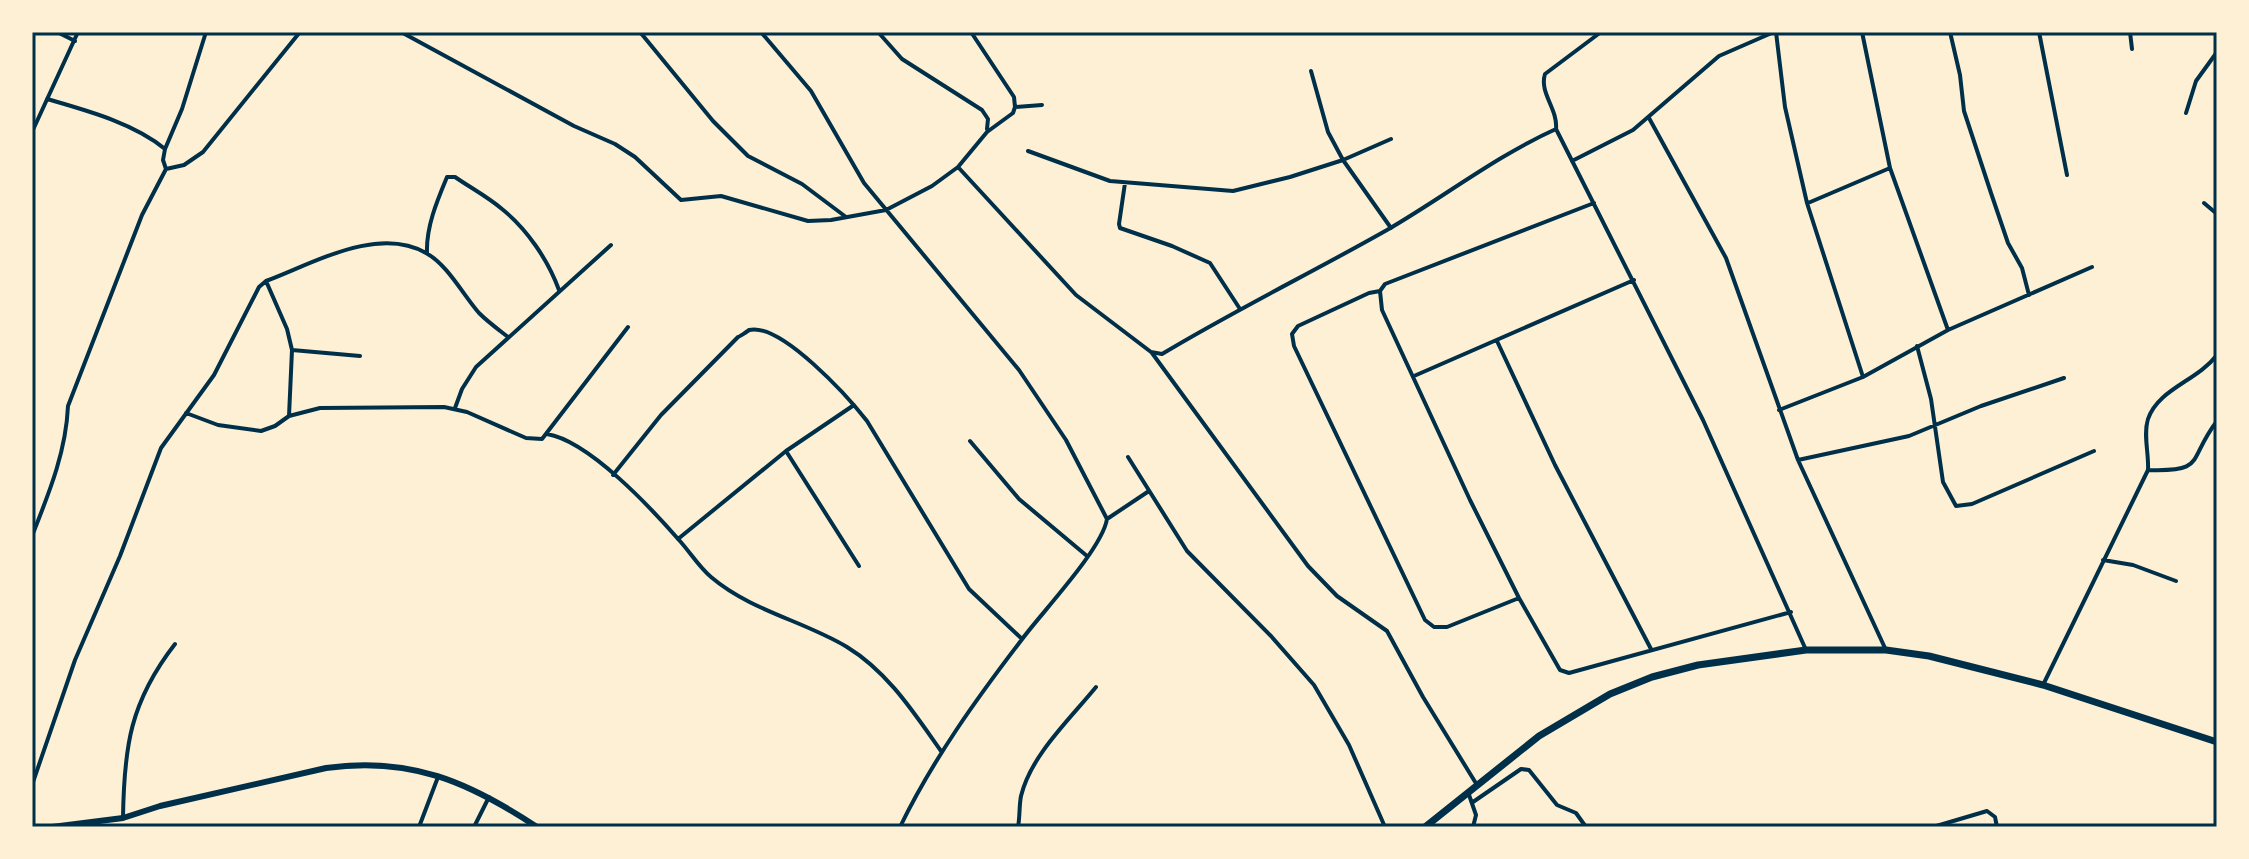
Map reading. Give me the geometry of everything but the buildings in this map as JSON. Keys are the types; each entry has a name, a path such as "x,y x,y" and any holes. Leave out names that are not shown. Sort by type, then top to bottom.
{"main road":[{"path":"1425,827 1539,736 1610,694 1652,677 1698,665 1806,650 1886,650 1929,656 2043,685 2217,742"},
{"path":"52,827 123,818 175,803 353,764 406,767 438,776 489,797 537,827"}],"street":[{"path":"57,32 75,41"},
{"path":"32,132 78,32"},
{"path":"32,536 58,470 67,433 68,406 142,215 166,169 163,160 165,149 182,109 206,32"},
{"path":"166,169 184,165 203,152 300,32"},
{"path":"401,32 566,122 615,144 635,157 681,200 721,196 808,221 886,210 932,186 958,167 987,132 1013,113 1014,97 971,32"},
{"path":"640,32 713,121 748,156 802,184 846,217"},
{"path":"761,32 811,91 864,183 1019,370 1066,440 1107,519 1103,535 941,751 900,827"},
{"path":"878,32 902,59 982,110 988,119 987,132"},
{"path":"1601,32 1545,74 1543,86 1557,119 1556,129 1703,420 1806,650"},
{"path":"1572,161 1612,143 1649,118 1719,56 1775,32 1785,107 1807,203 1863,377"},
{"path":"1862,32 1890,168 1948,330"},
{"path":"1950,32 1964,111 1999,218 2022,268 2029,295"},
{"path":"2039,32 2067,175"},
{"path":"2130,32 2132,49"},
{"path":"2186,113 2196,81 2217,52"},
{"path":"1311,71 1328,132 1343,160 1391,228"},
{"path":"47,99 92,111 155,141 165,149"},
{"path":"1015,107 1042,105"},
{"path":"1649,118 1726,258 1798,460 1886,650"},
{"path":"1151,352 1162,354 1391,228 1524,144 1556,129"},
{"path":"1028,151 1098,178 1233,191 1343,160 1391,139"},
{"path":"958,167 1076,295 1151,352 1308,566 1337,596 1387,631 1477,785"},
{"path":"1807,203 1890,168"},
{"path":"427,253 426,238 442,188 447,177 455,177 502,208 515,221 541,255 559,290"},
{"path":"1125,183 1120,228 1210,263 1240,309"},
{"path":"1594,203 1417,270 1385,284 1380,291 1382,310 1470,500 1519,598 1560,670 1569,673 1791,612"},
{"path":"2204,203 2217,214"},
{"path":"32,785 75,660 120,556 161,448 214,375 236,338 254,294 266,281 349,250 391,243 427,253 458,284 480,313 508,337"},
{"path":"455,408 468,379 508,337 611,245"},
{"path":"1779,410 1863,377 1948,330 2092,267"},
{"path":"1414,376 1634,280"},
{"path":"266,281 287,329 292,350 289,416"},
{"path":"1380,291 1369,293 1298,326 1292,334 1294,346 1425,620 1434,627 1447,627 1519,598"},
{"path":"186,413 218,425 261,431 289,416 320,408 455,408 526,438 542,439 628,327"},
{"path":"613,475 661,415 738,337 749,330 764,331 789,344 854,405 867,421 969,589 1022,639"},
{"path":"1497,341 1555,465 1651,649"},
{"path":"1917,346 1931,399 1943,482 1952,501 1962,507 2094,451"},
{"path":"292,350 360,356"},
{"path":"2043,685 2148,470 2146,435 2148,419 2155,405 2166,393 2203,371 2217,355"},
{"path":"1798,460 1909,436 1933,424 2064,378"},
{"path":"678,539 786,451 854,405"},
{"path":"2148,470 2179,471 2190,466 2217,421"},
{"path":"547,434 571,441 613,475 646,505 711,577 747,600 847,647 867,661 899,693 941,751"},
{"path":"970,441 1019,499 1087,556"},
{"path":"786,451 859,566"},
{"path":"1128,457 1187,551 1271,636 1314,685 1349,745 1385,827"},
{"path":"1107,519 1149,491"},
{"path":"2103,560 2133,565 2176,581"},
{"path":"123,818 127,748 139,703 157,667 175,644"},
{"path":"1018,827 1020,798 1026,782 1050,744 1096,687"},
{"path":"1473,802 1521,769 1529,770 1557,805 1576,813 1586,827"},
{"path":"419,827 438,776"},
{"path":"1468,792 1476,815 1473,827"},
{"path":"474,827 489,797"},
{"path":"1933,827 1987,811 1995,817 1997,827"}]}
